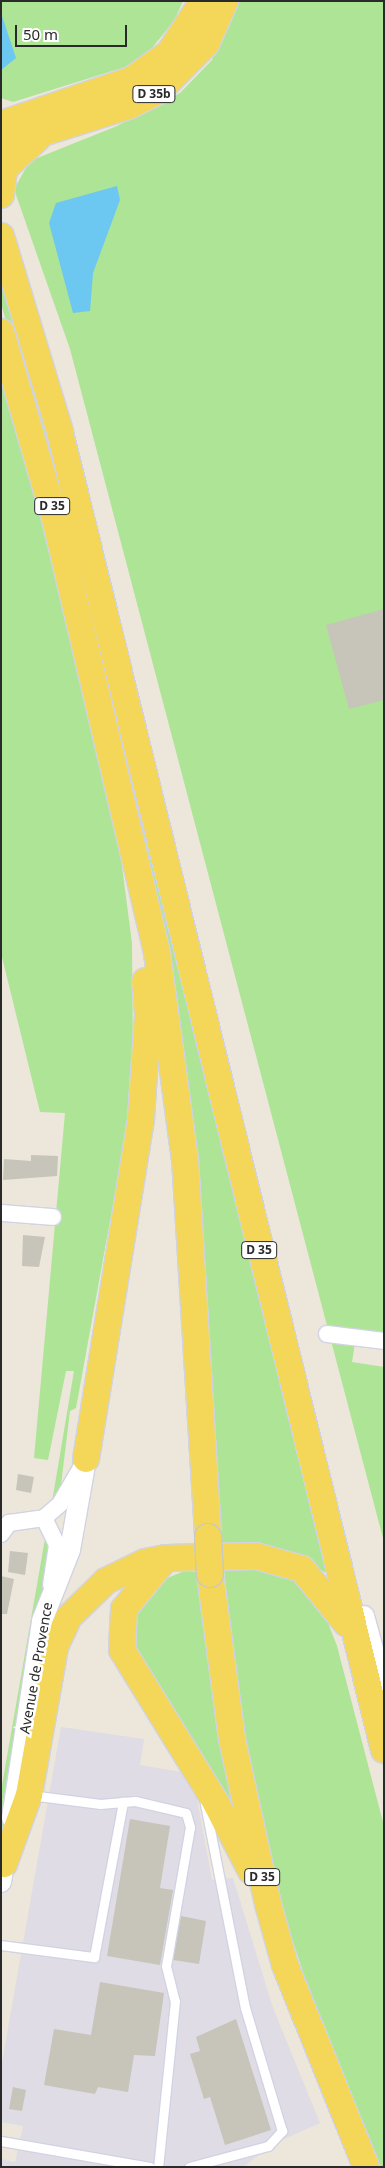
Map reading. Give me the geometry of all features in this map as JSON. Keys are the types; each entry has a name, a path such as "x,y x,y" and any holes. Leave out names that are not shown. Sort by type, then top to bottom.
{"main road":[{"name":"D 35b","path":"5,120 131,80 169,53 203,1"},
{"name":"D 35b","path":"1,146 43,134 159,92 206,44 225,1"},
{"name":"D 35b","path":"1,195 4,170 43,134"},
{"name":"D 35","path":"1,236 60,432 303,1430 384,1750"},
{"name":"D 35","path":"1,332 56,522 157,953 185,1159 210,1574 232,1739 268,1904 285,1965 366,2167"},
{"path":"86,1459 141,1118 148,1014 136,860"},
{"name":"D 35","path":"268,1904 199,1777 139,1683 120,1643 124,1609 166,1558 236,1554 302,1569 355,1636"},
{"path":"3,1873 29,1795 55,1647 69,1617 106,1581 145,1562 166,1558"}],"street":[{"path":"1,1213 53,1217"},
{"path":"327,1334 384,1341"},
{"path":"303,1430 329,1487 384,1689"},
{"path":"1,1534 9,1523 26,1517 44,1518 60,1504 86,1459"},
{"name":"Avenue de Provence","path":"3,1873 49,1596 70,1550 86,1459"},
{"path":"44,1518 56,1546 49,1596"}],"lane":[{"path":"20,1765 29,1795 100,1804 123,1802 186,1813 190,1828 166,1966 175,2000 158,2167"},
{"path":"189,2167 268,2146 282,2131 245,2008 199,1777"},
{"path":"1,1945 94,1957 123,1802"},
{"path":"1,2142 150,2167"}],"shaded area":[{"path":"61,1727 144,1739 140,1765 181,1772 197,1799 212,1880 233,1878 273,2008 320,2123 275,2143 243,2167 1,2167 1,2159 15,2162 23,2126 1,2122 1,2068"}],"green space":[{"path":"1,1 183,1 174,21 147,54 125,67 13,102 1,98"},
{"path":"237,1 384,1 384,1340 356,1337 352,1362 384,1367 384,1542 70,349 14,189 30,161 117,126 180,93 212,60"},
{"path":"1,269 32,364 326,1573 300,1557 256,1545 221,1543 198,1182 26,385 1,304"},
{"path":"1,381 31,480 118,836 132,943 133,1062 128,1122 76,1408 70,1411 60,1493 52,1502 74,1371 66,1371 48,1460 34,1458 65,1113 40,1112 1,953"},
{"path":"46,1533 52,1542 1,1836 1,1791"},
{"path":"223,1561 293,1574 321,1605 337,1646 384,1826 384,2167 377,2167 327,2046 279,1898 243,1734"},
{"path":"187,1570 198,1573 222,1756 237,1822 134,1653 136,1608 160,1581"}],"water":[{"path":"1,13 16,58 1,70"},
{"path":"117,186 120,200 93,273 90,311 73,313 49,223 56,203"}],"building":[{"path":"384,609 384,700 349,709 326,625"},
{"path":"31,1155 58,1156 57,1176 3,1180 4,1159 31,1161"},
{"path":"23,1235 45,1237 39,1267 22,1266"},
{"path":"18,1474 34,1477 31,1493 16,1490"},
{"path":"10,1551 28,1553 25,1575 8,1572"},
{"path":"1,1576 14,1579 7,1614 1,1614"},
{"path":"130,1819 170,1826 160,1888 173,1890 160,1965 107,1956"},
{"path":"181,1916 206,1921 199,1964 173,1960"},
{"path":"100,1982 164,1993 155,2056 134,2055 128,2092 98,2087 95,2094 44,2085 54,2029 91,2035"},
{"path":"236,2019 271,2130 225,2145 210,2097 204,2099 190,2054 200,2051 196,2037"},
{"path":"13,2087 26,2090 22,2111 9,2109"}]}
